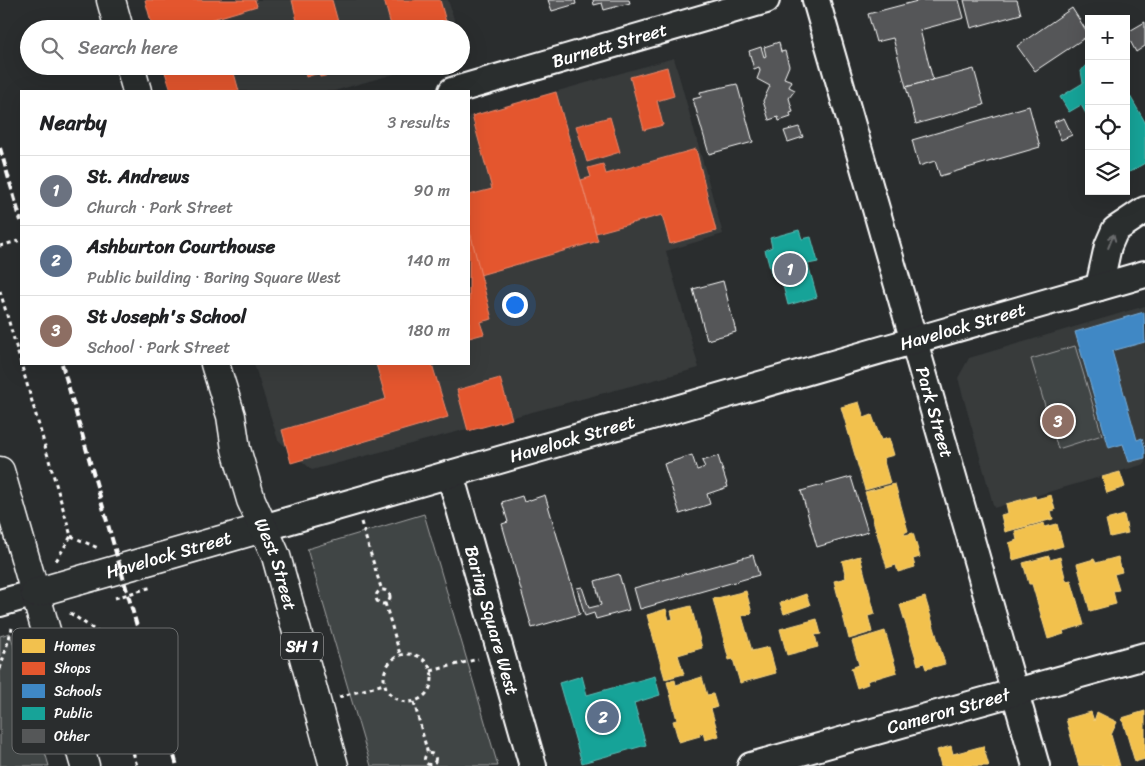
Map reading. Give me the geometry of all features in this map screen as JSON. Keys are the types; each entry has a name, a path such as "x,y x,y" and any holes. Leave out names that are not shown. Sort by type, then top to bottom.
{"main road":[{"path":"111,0 117,20"},
{"path":"133,75 137,90"},
{"name":"West Street","path":"215,365 231,416 236,449 251,500 276,556 334,766"},
{"path":"0,471 45,628"},
{"name":"Havelock Street","path":"35,593 264,528"}],"street":[{"name":"Burnett Street","path":"455,90 766,0"},
{"name":"Park Street","path":"816,0 1036,766"},
{"path":"1098,287 1108,246 1115,230 1145,210"},
{"name":"Havelock Street","path":"264,528 1145,274"},
{"name":"Baring Square West","path":"450,474 533,766"},
{"name":"Havelock Street","path":"0,603 35,593"},
{"name":"Cameron Street","path":"751,766 1145,656"}],"path":[{"path":"0,246 20,240"},
{"path":"0,291 20,360"},
{"path":"21,365 71,536 55,562"},
{"path":"355,502 382,591"},
{"path":"71,536 98,548"},
{"path":"115,598 152,587"},
{"path":"382,591 378,593 377,599 379,602 385,603"},
{"path":"382,591 386,591 390,596 385,603"},
{"path":"385,603 400,654"},
{"path":"70,613 92,628"},
{"path":"0,669 12,628"},
{"path":"431,671 501,653"},
{"path":"400,654 416,654 428,664 431,671 431,686 427,693 414,702 398,701 387,691 384,684 383,677 388,663 400,654"},
{"path":"318,703 384,684"},
{"path":"414,702 428,754 435,758 434,763 431,765 425,762 424,758 428,754"}],"shaded area":[{"path":"147,0 448,0 454,20 153,20"},
{"path":"674,58 723,234 666,251 699,368 312,470 278,440 254,365 470,365 470,116"},
{"path":"170,75 391,75 338,90 175,90"},
{"path":"1145,306 1145,464 994,508 958,378 969,358"},
{"path":"1075,346 1102,435 1058,449 1031,359"},
{"path":"424,514 498,766 371,766 307,549"},
{"path":"10,633 12,640 12,754 45,754 49,766 0,766 0,636"}],"building: Homes":[{"path":"859,402 864,418 872,415 881,440 889,438 894,455 883,458 890,483 865,490 841,407"},
{"path":"1120,472 1125,487 1107,493 1102,477"},
{"path":"895,484 908,531 904,533 905,535 913,533 920,557 913,559 915,567 898,572 896,565 887,568 865,492"},
{"path":"1051,495 1055,510 1051,511 1053,519 1005,532 1001,515 1008,513 1006,504 1035,496 1036,499"},
{"path":"1124,515 1128,533 1110,537 1106,520"},
{"path":"1044,523 1045,527 1057,524 1063,546 1013,560 1009,543 1017,540 1015,531"},
{"path":"860,556 875,614 868,616 872,632 849,639 834,581 846,578 842,561"},
{"path":"1049,556 1050,560 1060,557 1066,581 1071,580 1084,625 1063,631 1064,634 1048,639 1032,584 1029,584 1023,563"},
{"path":"1118,557 1122,572 1114,574 1119,590 1113,591 1116,604 1090,611 1077,564 1094,559 1096,563"},
{"path":"746,591 752,613 742,616 752,651 769,647 776,673 740,683 733,659 729,660 713,599"},
{"path":"806,594 810,605 784,614 780,603"},
{"path":"925,597 945,664 926,669 924,663 918,665 900,605"},
{"path":"691,606 702,648 678,655 684,674 665,679 647,615 666,609 669,620 673,619 671,611"},
{"path":"817,619 821,634 815,635 818,647 787,655 780,629"},
{"path":"885,631 897,672 867,681 868,684 857,688 851,668 859,665 852,641"},
{"path":"702,677 707,695 713,694 717,707 711,709 719,736 705,740 703,733 699,734 700,736 679,742 673,721 677,720 667,682 675,680 676,685"},
{"path":"1145,711 1145,759 1135,762 1122,718"},
{"path":"1091,712 1094,721 1097,712 1117,722 1111,735 1120,766 1079,766 1066,719"},
{"path":"951,746 953,754 983,746 989,766 941,766 937,750"}],"building: Shops":[{"path":"145,0 255,0 257,6 210,20 151,20"},
{"path":"292,0 332,0 338,20 297,20"},
{"path":"384,0 440,0 446,20 390,20"},
{"path":"667,67 674,96 657,101 663,125 644,130 630,77"},
{"path":"166,75 235,75 239,90 171,90"},
{"path":"556,92 598,241 480,275 470,232 470,195 492,189 472,116"},
{"path":"610,117 620,152 587,162 576,126"},
{"path":"696,149 716,231 670,244 662,215 596,233 581,180 591,177 588,168 603,164 606,174"},
{"path":"470,232 492,319 480,322 484,334 470,338"},
{"path":"376,365 432,365 448,417 291,463 282,430 386,399"},
{"path":"500,378 512,419 468,431 457,390"}],"building: Schools":[{"path":"1144,312 1145,342 1112,351 1137,440 1142,438 1145,449 1145,458 1129,462 1123,444 1109,448 1075,332"}],"building: Public":[{"path":"1085,66 1085,112 1081,105 1069,112 1060,97 1083,83 1081,71"},
{"path":"1130,96 1145,122 1145,163 1130,172"},
{"path":"799,230 802,239 811,237 818,262 808,264 817,297 788,305 780,274 772,276 765,250 772,247 770,238"},
{"path":"582,676 587,695 655,676 660,695 634,703 646,745 582,763 559,683"}],"building: Other":[{"path":"548,0 575,0 576,4 552,11"},
{"path":"593,0 629,0 630,3 604,10 602,3 594,5"},
{"path":"921,0 959,0 964,18 920,30 933,80 906,87 893,38 876,42 868,14"},
{"path":"964,0 1017,0 1021,14 971,28"},
{"path":"1072,8 1085,29 1085,38 1035,71 1017,46"},
{"path":"1145,22 1145,46 1136,52 1130,41 1130,31"},
{"path":"779,42 781,52 785,51 789,66 784,78 792,81 789,87 795,90 789,98 793,112 790,113 791,117 779,121 778,117 769,120 763,101 770,86 757,79 760,71 759,67 754,69 749,51 761,47 764,57 766,56 764,47"},
{"path":"974,69 984,105 916,124 906,87"},
{"path":"737,84 753,142 709,154 693,99 701,97 700,92"},
{"path":"1029,106 1040,147 940,176 935,161 919,166 912,140"},
{"path":"1064,118 1072,135 1061,140 1054,122"},
{"path":"799,127 803,137 788,142 784,131"},
{"path":"723,281 736,332 707,340 693,289"},
{"path":"692,455 697,470 705,467 702,461 718,456 728,487 707,494 710,504 680,514 664,464"},
{"path":"851,477 868,532 817,547 801,491"},
{"path":"545,495 580,614 532,628 502,524 508,522 502,502 522,496 524,502"},
{"path":"753,555 759,575 640,609 634,588"},
{"path":"619,574 629,610 596,619 594,613 585,616 577,588 582,587 589,608 601,605 595,581"}],"railway":[{"path":"0,148 20,218"},
{"path":"62,365 138,628"},
{"path":"174,754 177,766"}],"place":[{"name":"St. Andrews","path":"790,269"},
{"name":"St Joseph's School","path":"1058,421"},
{"name":"Ashburton Courthouse","path":"603,717"}]}
